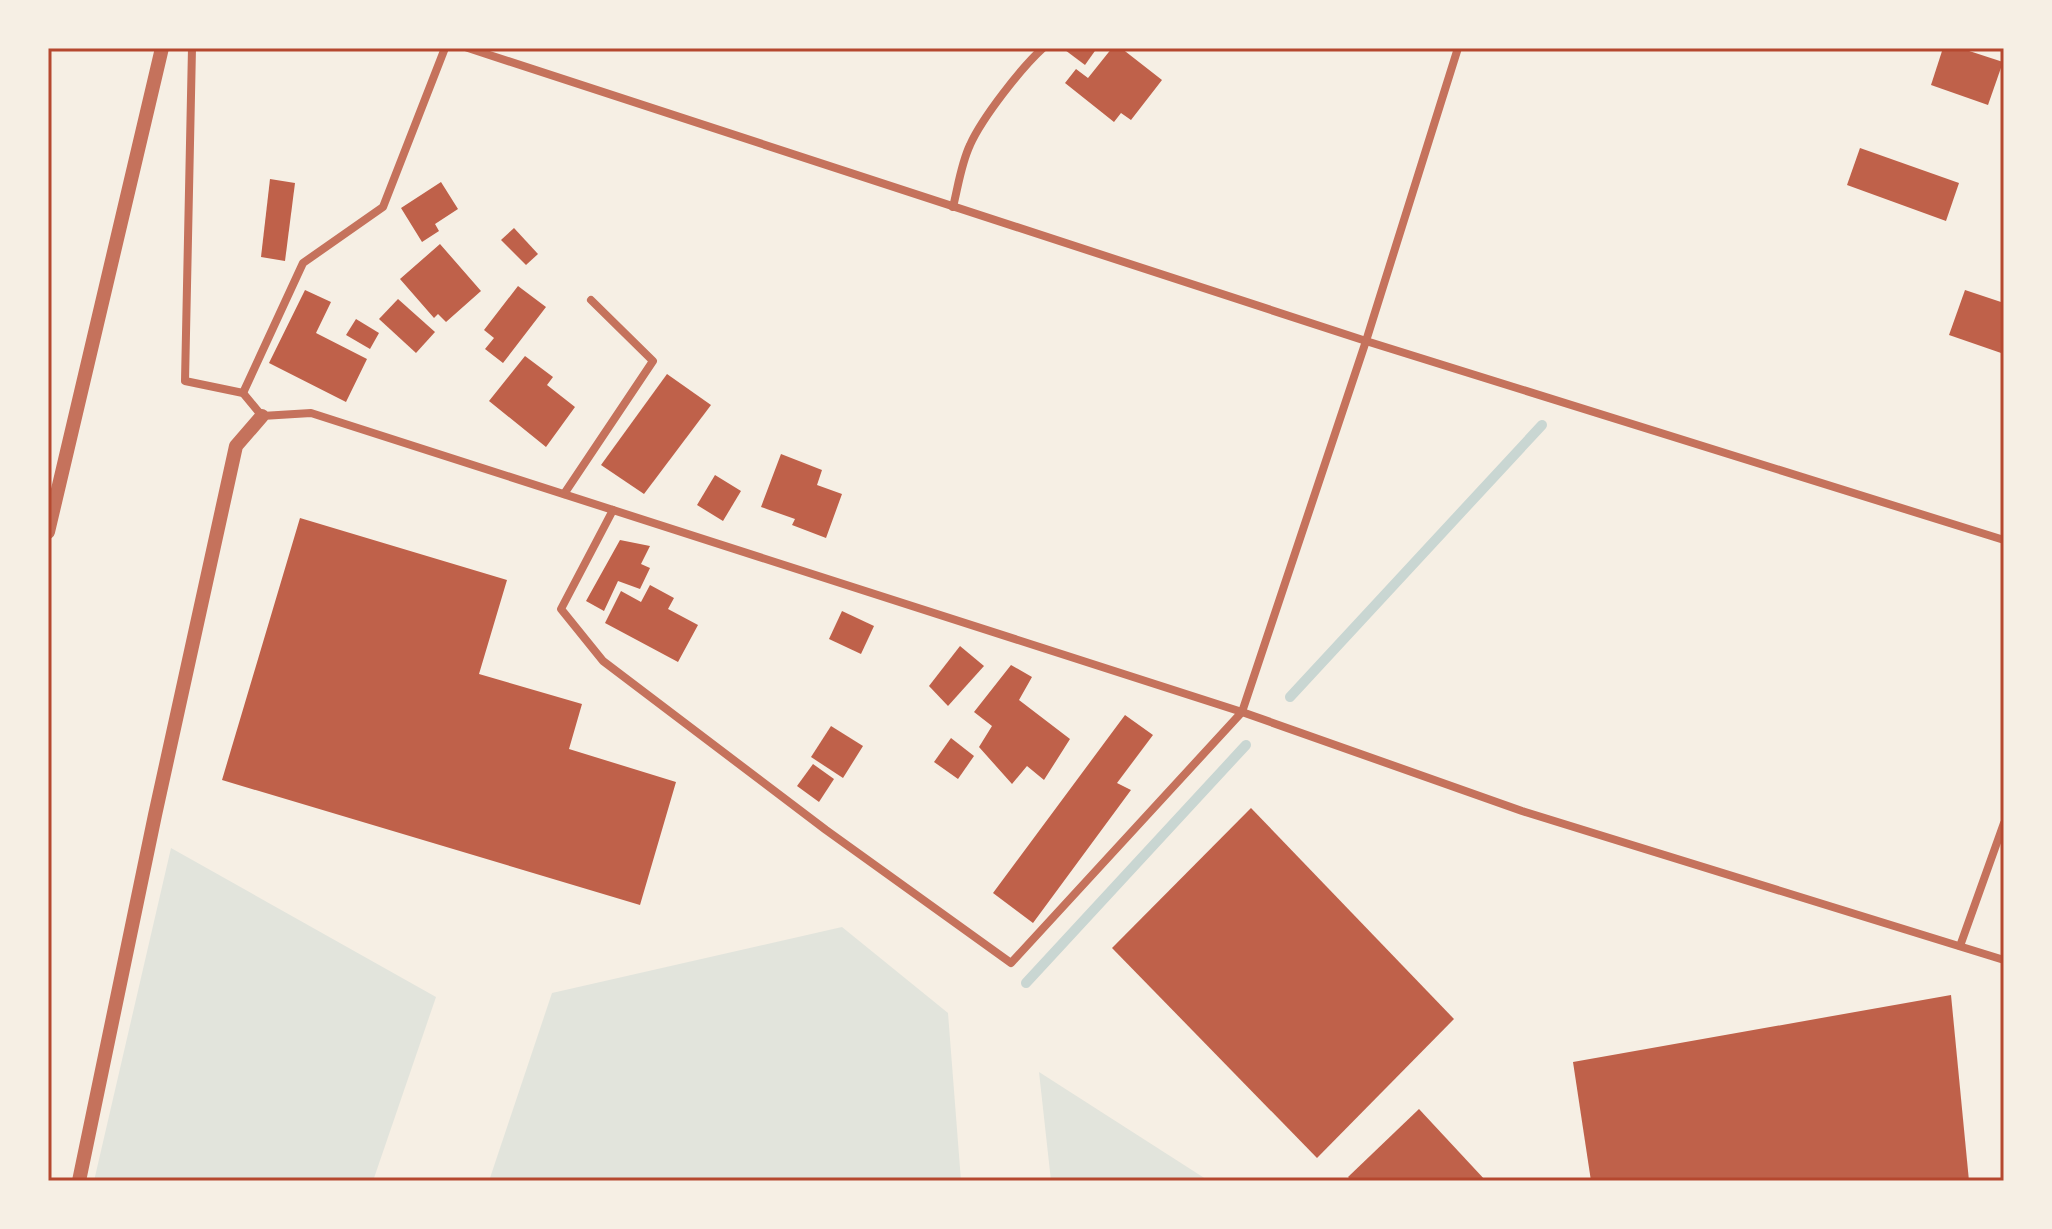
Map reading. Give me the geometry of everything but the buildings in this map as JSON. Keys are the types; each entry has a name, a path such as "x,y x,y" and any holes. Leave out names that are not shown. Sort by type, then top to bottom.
{"street":[{"path":"48,532 162,48"},
{"path":"192,48 185,381 243,393 262,416"},
{"path":"243,393 303,263 383,207 445,48"},
{"path":"468,48 1366,341 2004,540"},
{"path":"953,207 970,145 1001,98 1043,48"},
{"path":"613,510 561,609 603,661 826,830 1011,963 1242,712 1366,341 1458,48"},
{"path":"564,494 653,361 591,300"},
{"path":"79,1181 236,446 262,416 311,413 1242,712 1522,811 2004,960"},
{"path":"1960,946 2004,823"}],"shaded area":[{"path":"171,848 436,997 373,1181 94,1181"},
{"path":"842,927 948,1013 961,1181 489,1181 552,993"},
{"path":"1039,1072 1209,1181 1051,1181"}],"waterway":[{"path":"1290,697 1542,425"},
{"path":"1026,983 1246,745"}]}
